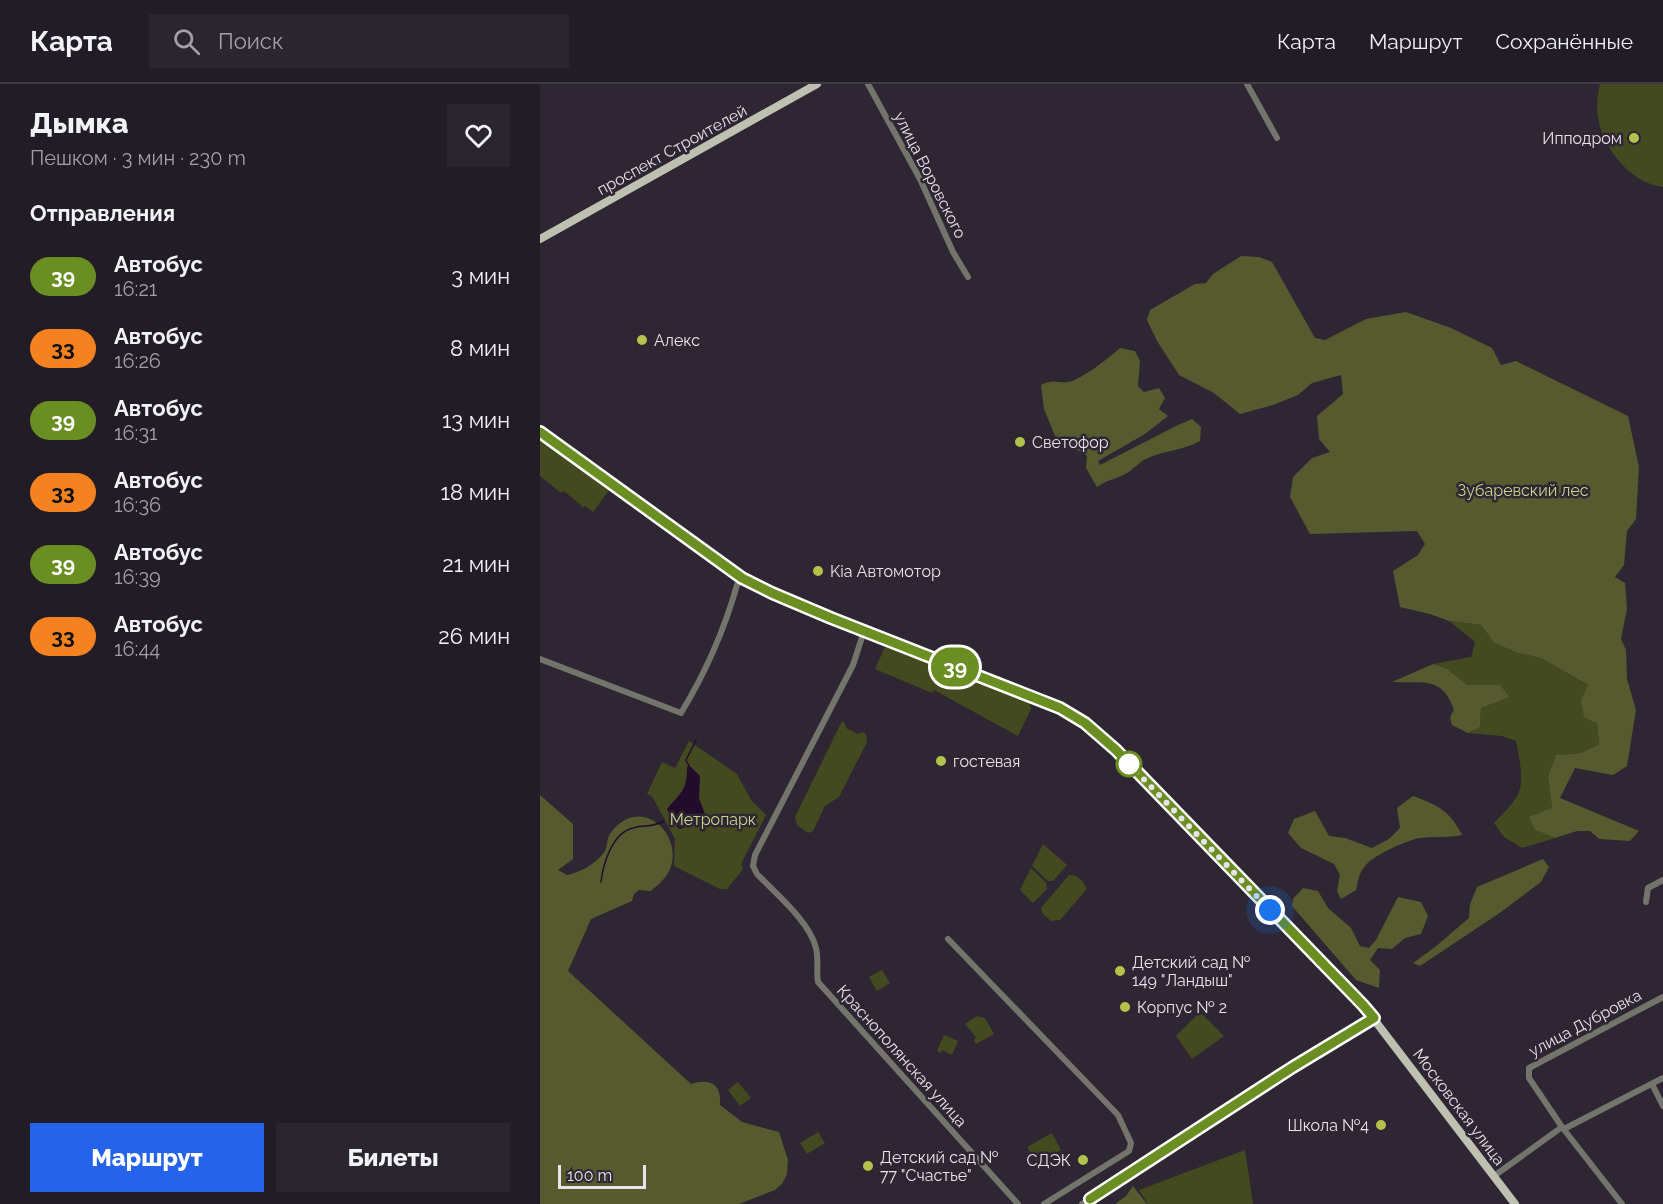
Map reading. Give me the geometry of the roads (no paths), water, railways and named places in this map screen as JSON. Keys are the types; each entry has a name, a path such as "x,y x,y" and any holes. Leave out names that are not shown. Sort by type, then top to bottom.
{"main road":[{"name":"проспект Строителей","path":"540,239 817,84"},
{"path":"540,432 742,578 772,593 864,631"},
{"name":"Московская улица","path":"864,631 1060,708 1085,723 1116,750 1363,1005 1515,1204"}],"street":[{"name":"улица Воровского","path":"868,84 928,195 953,252 968,278"},
{"path":"1247,84 1277,138"},
{"path":"540,659 681,712 698,684 718,642 736,585 742,578"},
{"name":"Краснополянская улица","path":"864,631 853,666 755,855 753,866 807,927 818,956 818,982 1018,1204"},
{"path":"1647,903 1648,888 1663,880"},
{"path":"948,939 1118,1115 1131,1143 1129,1151 1044,1204"},
{"name":"улица Дубровка","path":"1563,1128 1529,1078 1529,1068 1663,997"},
{"path":"1082,1204 1293,1067 1374,1018"},
{"path":"1494,1176 1563,1128 1663,1078"},
{"path":"1652,1084 1663,1106"},
{"path":"1563,1128 1622,1204"}],"waterway":[{"path":"689,766 686,760 696,740"},
{"path":"601,882 606,858 619,836 633,828 664,821"}],"place":[{"name":"Ипподром","path":"1634,138"},
{"name":"Алекс","path":"642,340"},
{"name":"Светофор","path":"1020,442"},
{"name":"Kia Автомотор","path":"818,571"},
{"name":"гостевая","path":"941,761"},
{"name":"Детский сад № 149 \"Ландыш\"","path":"1120,971"},
{"name":"Корпус № 2","path":"1125,1007"},
{"name":"Школа №4","path":"1381,1125"},
{"name":"СДЭК","path":"1083,1160"},
{"name":"Детский сад № 77 \"Счастье\"","path":"868,1166"}],"park label":[{"name":"Зубаревский лес","path":"1523,490"},
{"name":"Метропарк","path":"713,819"}]}
